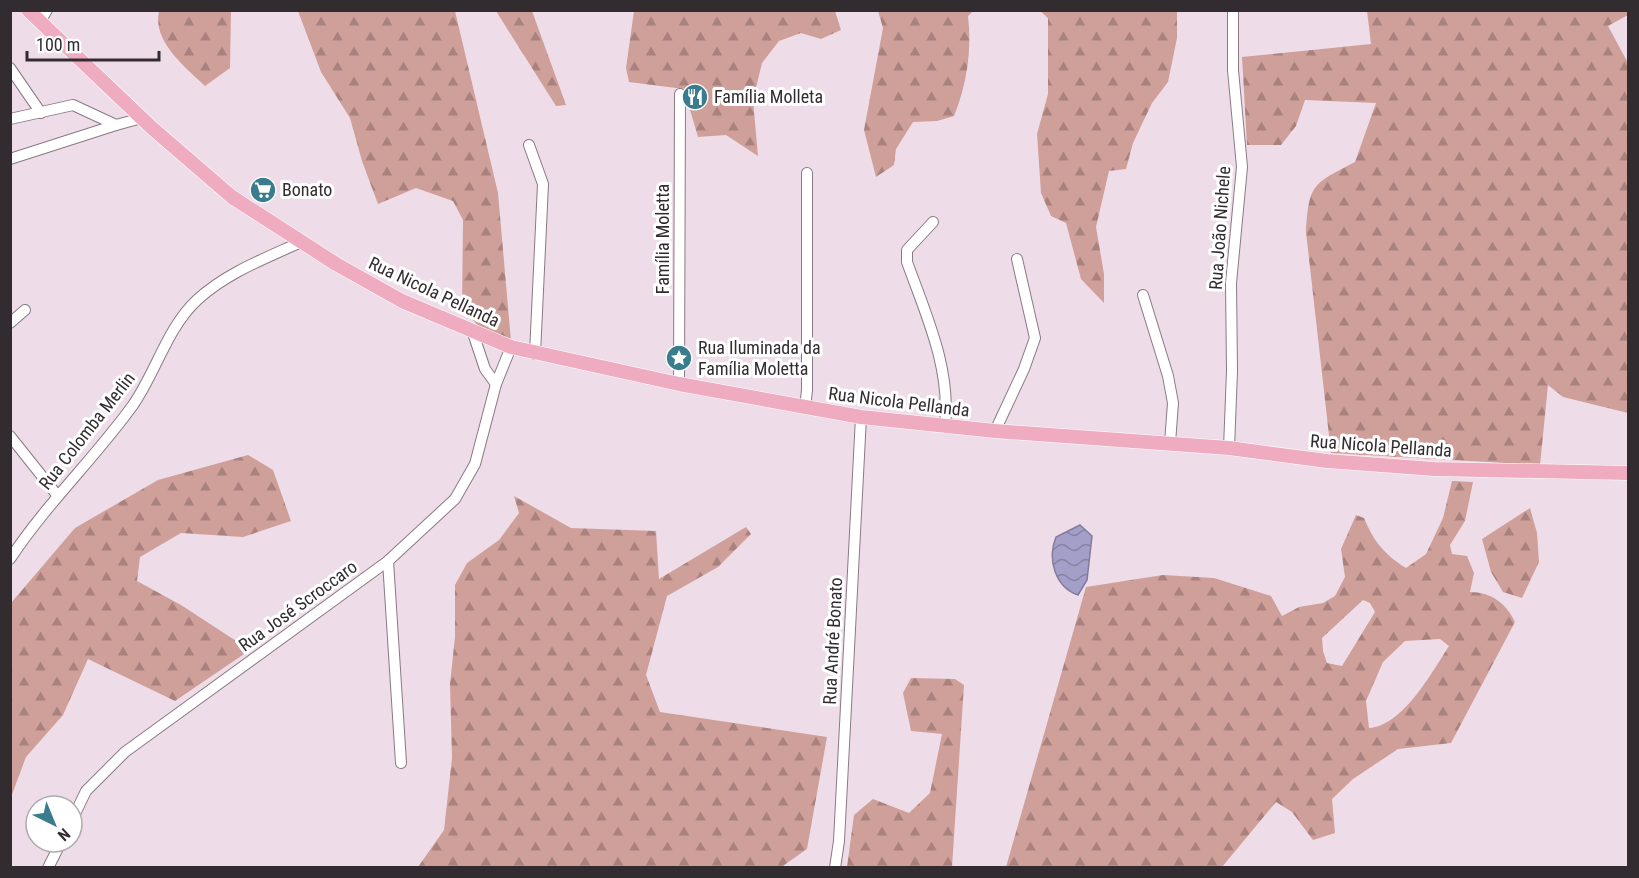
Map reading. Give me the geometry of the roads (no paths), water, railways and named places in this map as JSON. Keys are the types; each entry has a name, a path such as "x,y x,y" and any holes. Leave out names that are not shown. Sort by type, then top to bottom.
{"main road":[{"name":"Rua Nicola Pellanda","path":"28,10 43,16 142,118 232,197 301,242 402,301 473,333 534,354 679,384 861,417 995,431 1229,448 1327,461 1424,468 1629,473"}],"street":[{"name":"Rua João Nichele","path":"1229,448 1232,371 1231,283 1242,167 1233,70 1233,10"},
{"path":"10,68 41,113"},
{"name":"Família Moletta","path":"679,384 680,94"},
{"path":"10,119 74,105 116,125"},
{"path":"10,159 142,118"},
{"path":"529,145 543,184 534,354"},
{"path":"805,408 807,390 807,173"},
{"path":"933,222 907,250 907,261 946,380 945,426"},
{"name":"Rua Colomba Merlin","path":"10,559 57,495 135,402 175,329 193,304 232,275 301,242"},
{"path":"995,431 1024,369 1035,338 1017,260"},
{"path":"1143,295 1168,376 1173,404 1170,443"},
{"path":"10,323 25,310"},
{"path":"473,333 485,369 496,384"},
{"name":"Rua José Scroccaro","path":"84,795 125,752 388,561 455,499 475,464 496,384 511,347"},
{"name":"Rua André Bonato","path":"835,867 839,841 861,417"},
{"path":"10,436 57,495"},
{"path":"388,561 401,763"}],"water":[{"path":"1080,525 1092,536 1087,580 1078,595 1064,586 1059,579 1052,554 1056,537"}],"place":[{"name":"Família Molleta","path":"695,97"},
{"name":"Bonato","path":"263,190"},
{"name":"Rua Iluminada da Família Moletta","path":"679,358"}]}
